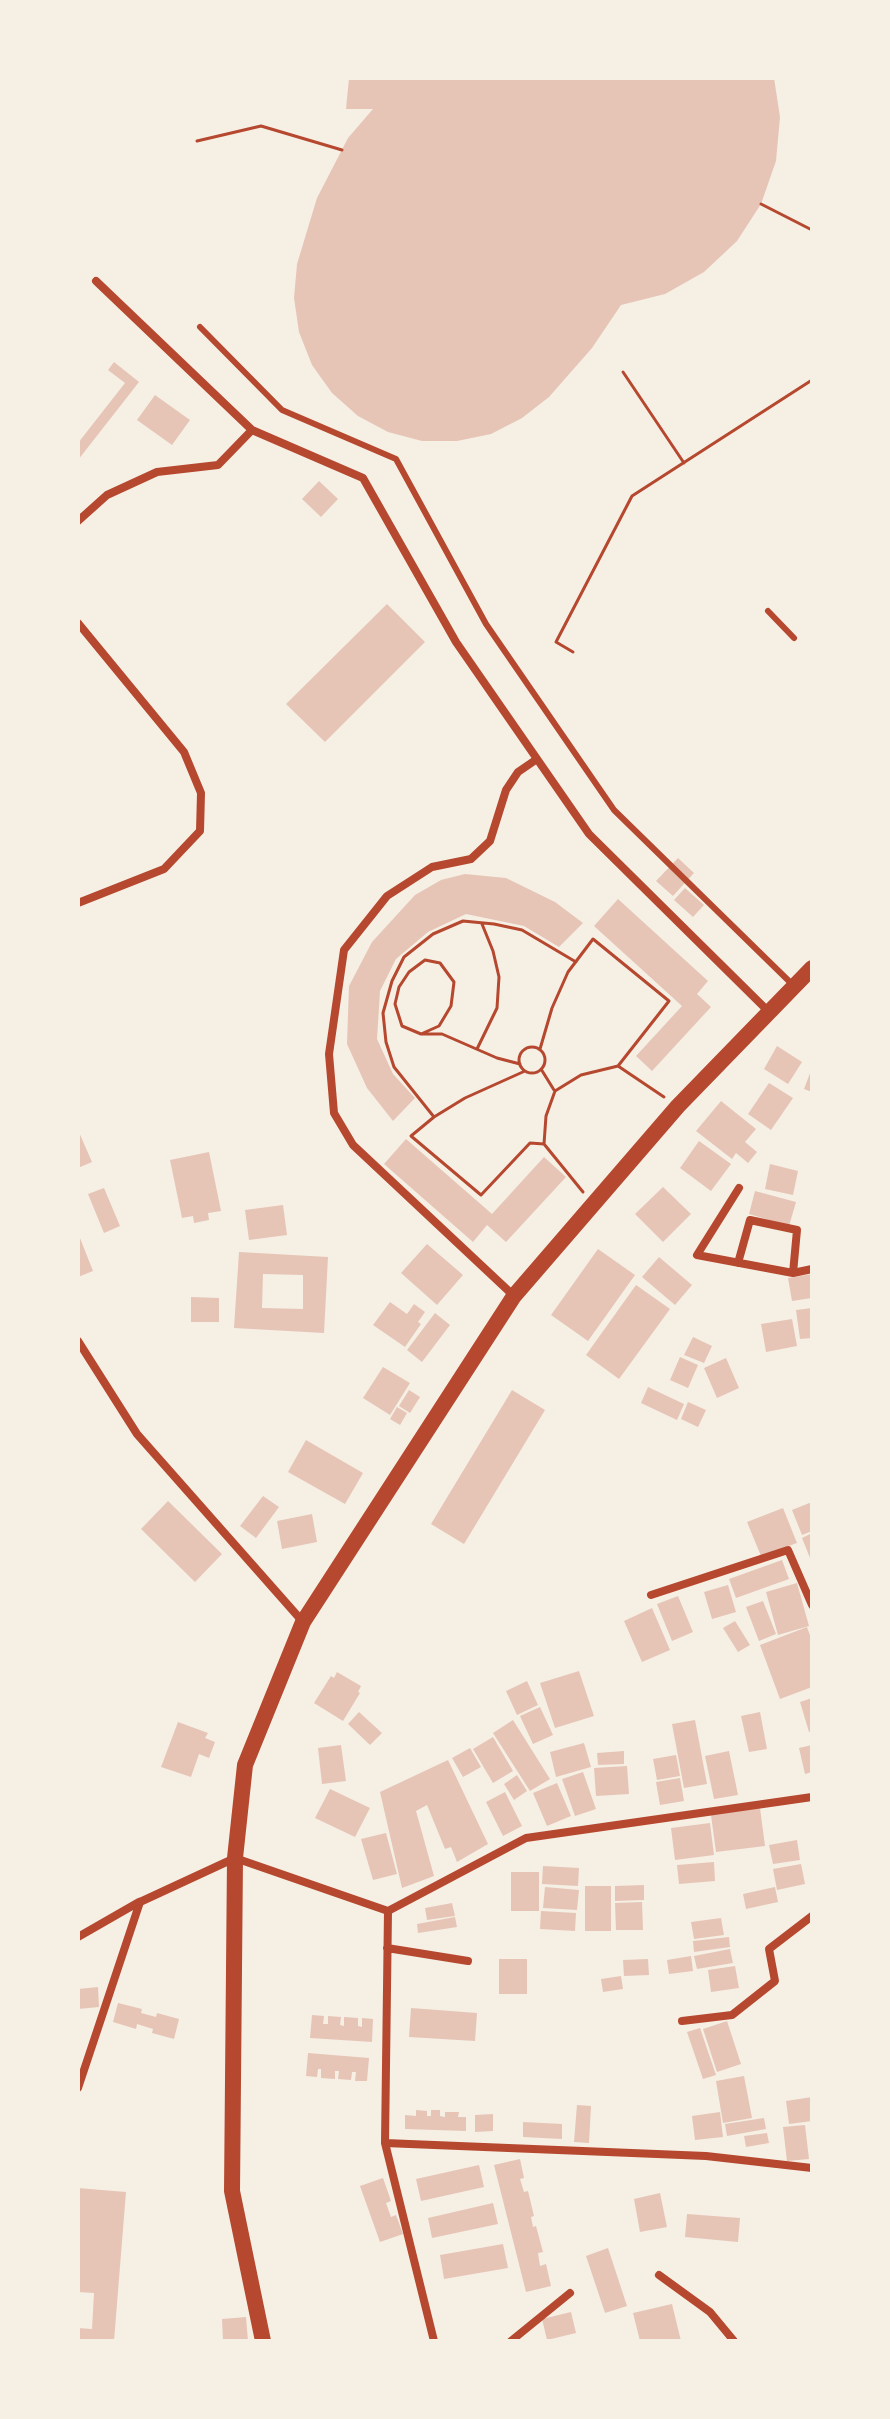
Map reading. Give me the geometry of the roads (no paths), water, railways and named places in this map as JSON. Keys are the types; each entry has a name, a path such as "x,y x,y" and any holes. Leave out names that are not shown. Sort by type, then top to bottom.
{"main road":[{"path":"263,2341 232,2191 235,1858 245,1765 303,1622 514,1296 678,1106 812,968"}],"street":[{"path":"96,281 252,430 363,478 456,642 589,834 769,1012"},
{"path":"78,521 107,495 157,472 218,465 252,430"},
{"path":"78,623 184,752 201,793 200,831 164,869 78,903"},
{"path":"514,1296 353,1145 334,1113 329,1054 344,950 387,896 432,867 471,859 490,841 506,790 518,772 537,759"},
{"path":"739,1188 697,1255 793,1273 812,1269"},
{"path":"738,1263 750,1220 797,1230 793,1273"},
{"path":"78,1341 137,1434 303,1622"},
{"path":"651,1595 788,1550 812,1605"},
{"path":"78,1937 140,1902 235,1858 388,1911 526,1838 812,1797"},
{"path":"78,2088 140,1902"},
{"path":"388,1911 385,2143 434,2341"},
{"path":"682,2021 732,2015 775,1981 769,1949 812,1916"},
{"path":"387,1948 468,1961"},
{"path":"385,2143 706,2156 812,2168"},
{"path":"659,2275 710,2312 734,2341"},
{"path":"511,2341 570,2293"}],"lane":[{"path":"200,327 282,410 396,459 486,624 614,810 794,986"},
{"path":"768,611 794,638"}]}
